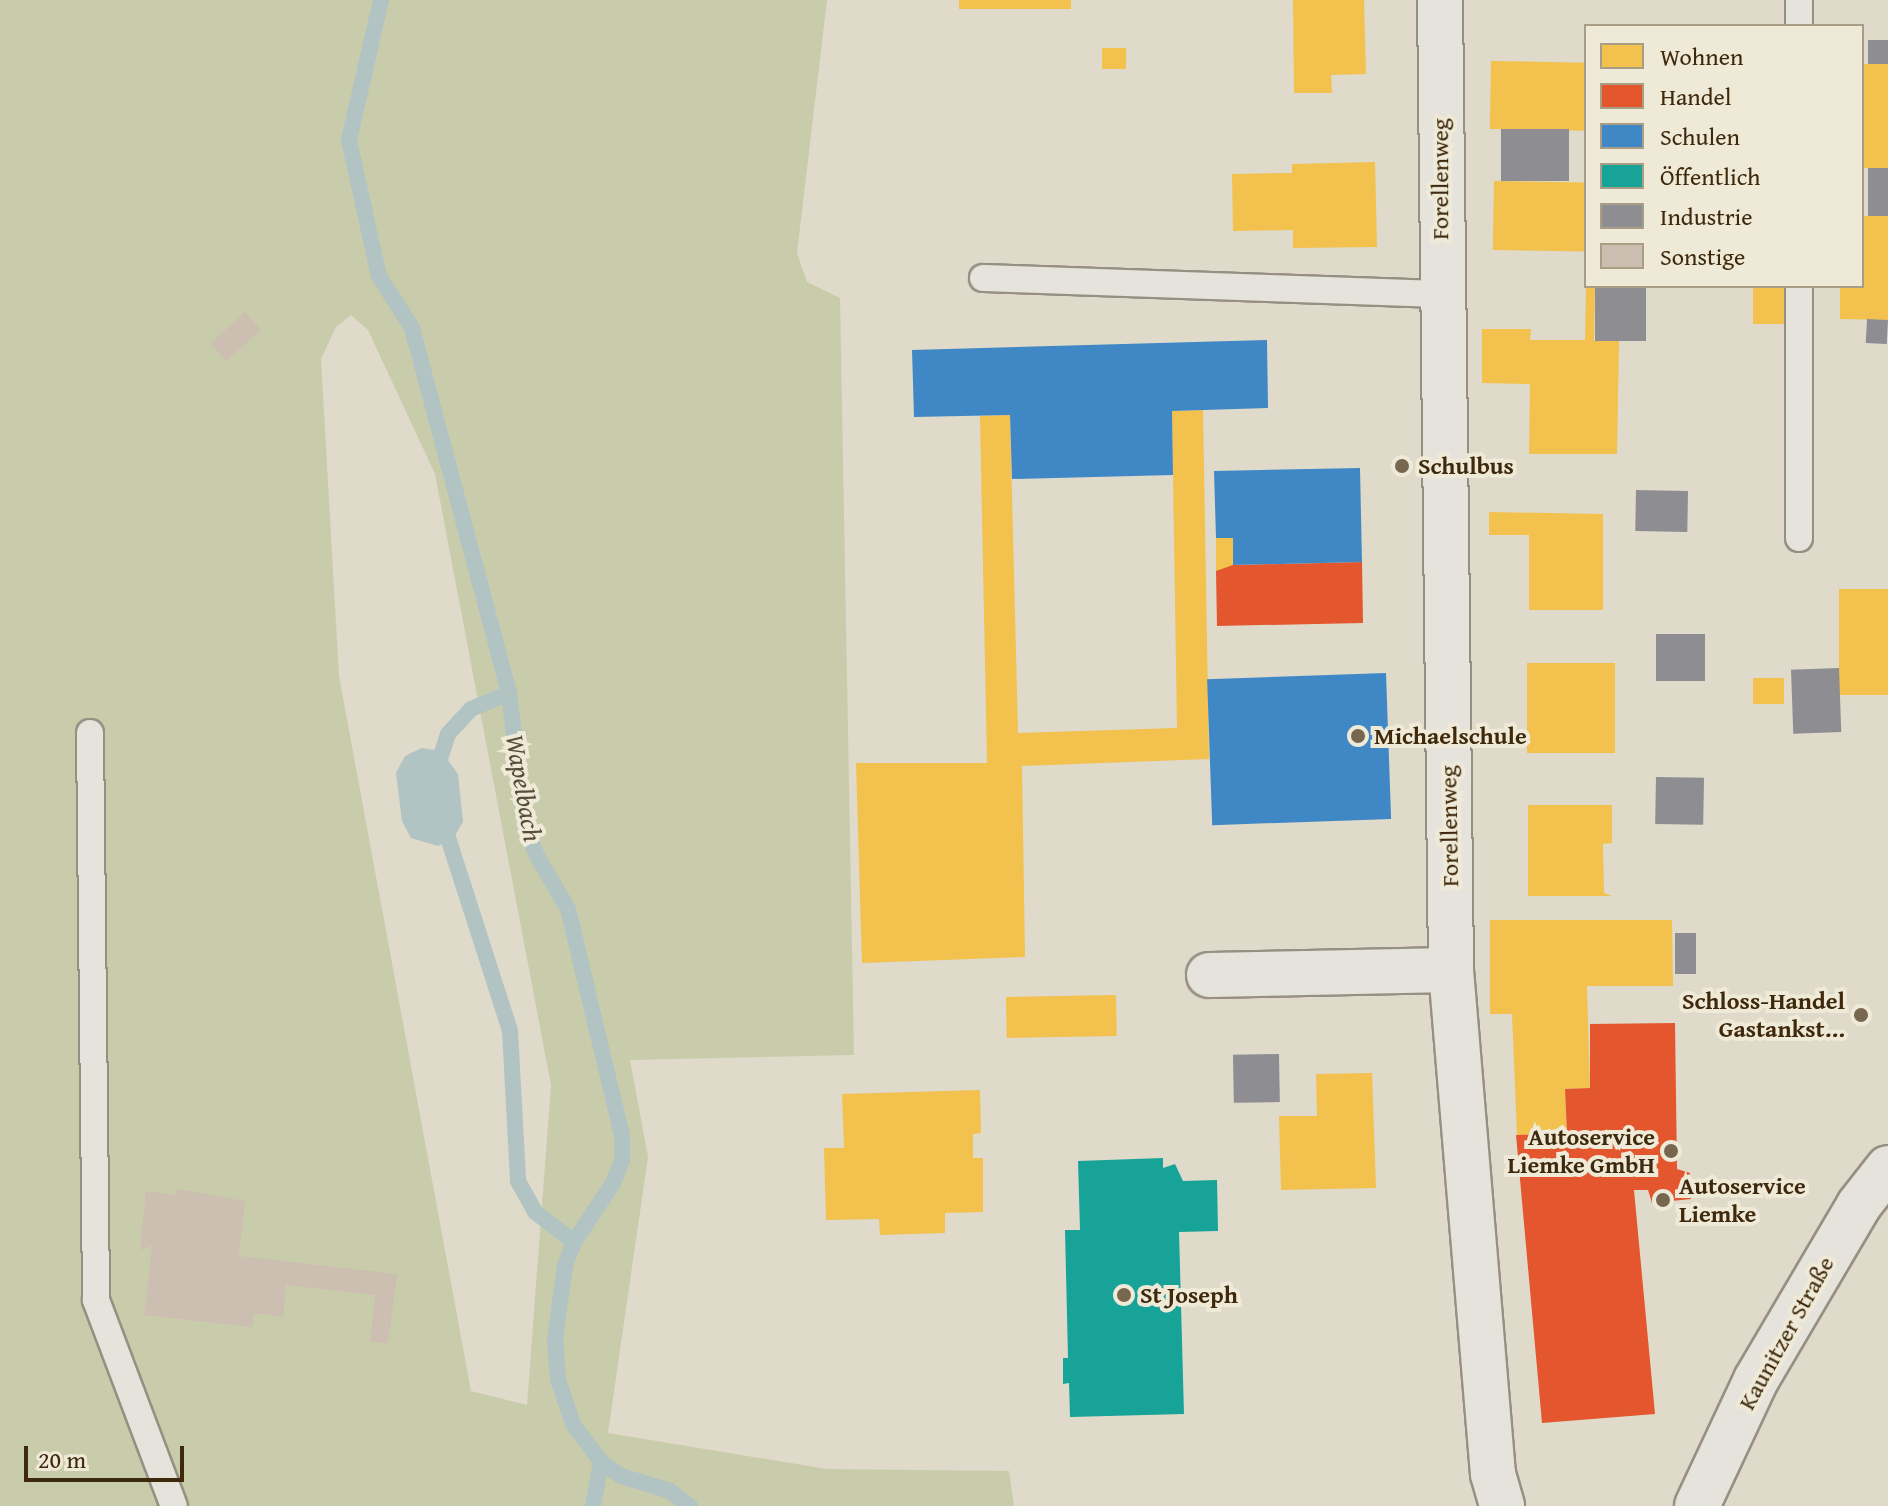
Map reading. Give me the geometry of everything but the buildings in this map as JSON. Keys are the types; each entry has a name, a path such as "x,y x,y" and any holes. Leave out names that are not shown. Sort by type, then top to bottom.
{"street":[{"name":"Forellenweg","path":"1440,0 1440,294 1451,970 1493,1474 1502,1506"},
{"path":"1209,975 1451,970"},
{"name":"Kaunitzer Straße","path":"1697,1506 1756,1380 1859,1205 1888,1168"}],"lane":[{"path":"1799,0 1799,24"},
{"path":"983,278 1440,294"},
{"path":"1799,288 1799,538"},
{"path":"90,733 96,1300 174,1506"}],"green space":[{"path":"0,0 827,0 797,253 807,282 840,298 854,1055 630,1060 648,1157 608,1433 827,1469 1009,1471 1014,1506 0,1506","holes":["351,315 368,330 435,474 551,1085 527,1405 471,1391 339,676 321,359 336,327"]}],"shaded area":[{"path":"422,748 441,751 458,774 463,822 454,837 438,846 411,838 402,821 396,773 405,756"}],"waterway":[{"name":"Wapelbach","path":"381,0 349,140 379,276 412,328 509,693 525,825 537,856 568,909 622,1136 622,1160 613,1183 574,1242 565,1266 555,1338 558,1380 573,1424 601,1462 621,1476 670,1491 690,1506"},
{"path":"436,771 448,734 471,709 509,693"},
{"path":"443,822 510,1031 518,1181 535,1212 574,1242"},
{"path":"593,1506 601,1462"}],"place":[{"name":"Schulbus","path":"1402,466"},
{"name":"Michaelschule","path":"1358,736"},
{"name":"Schloss-Handel Gastankst...","path":"1861,1015"},
{"name":"Autoservice Liemke GmbH","path":"1671,1151"},
{"name":"Autoservice Liemke","path":"1663,1200"},
{"name":"St Joseph","path":"1124,1295"}]}
